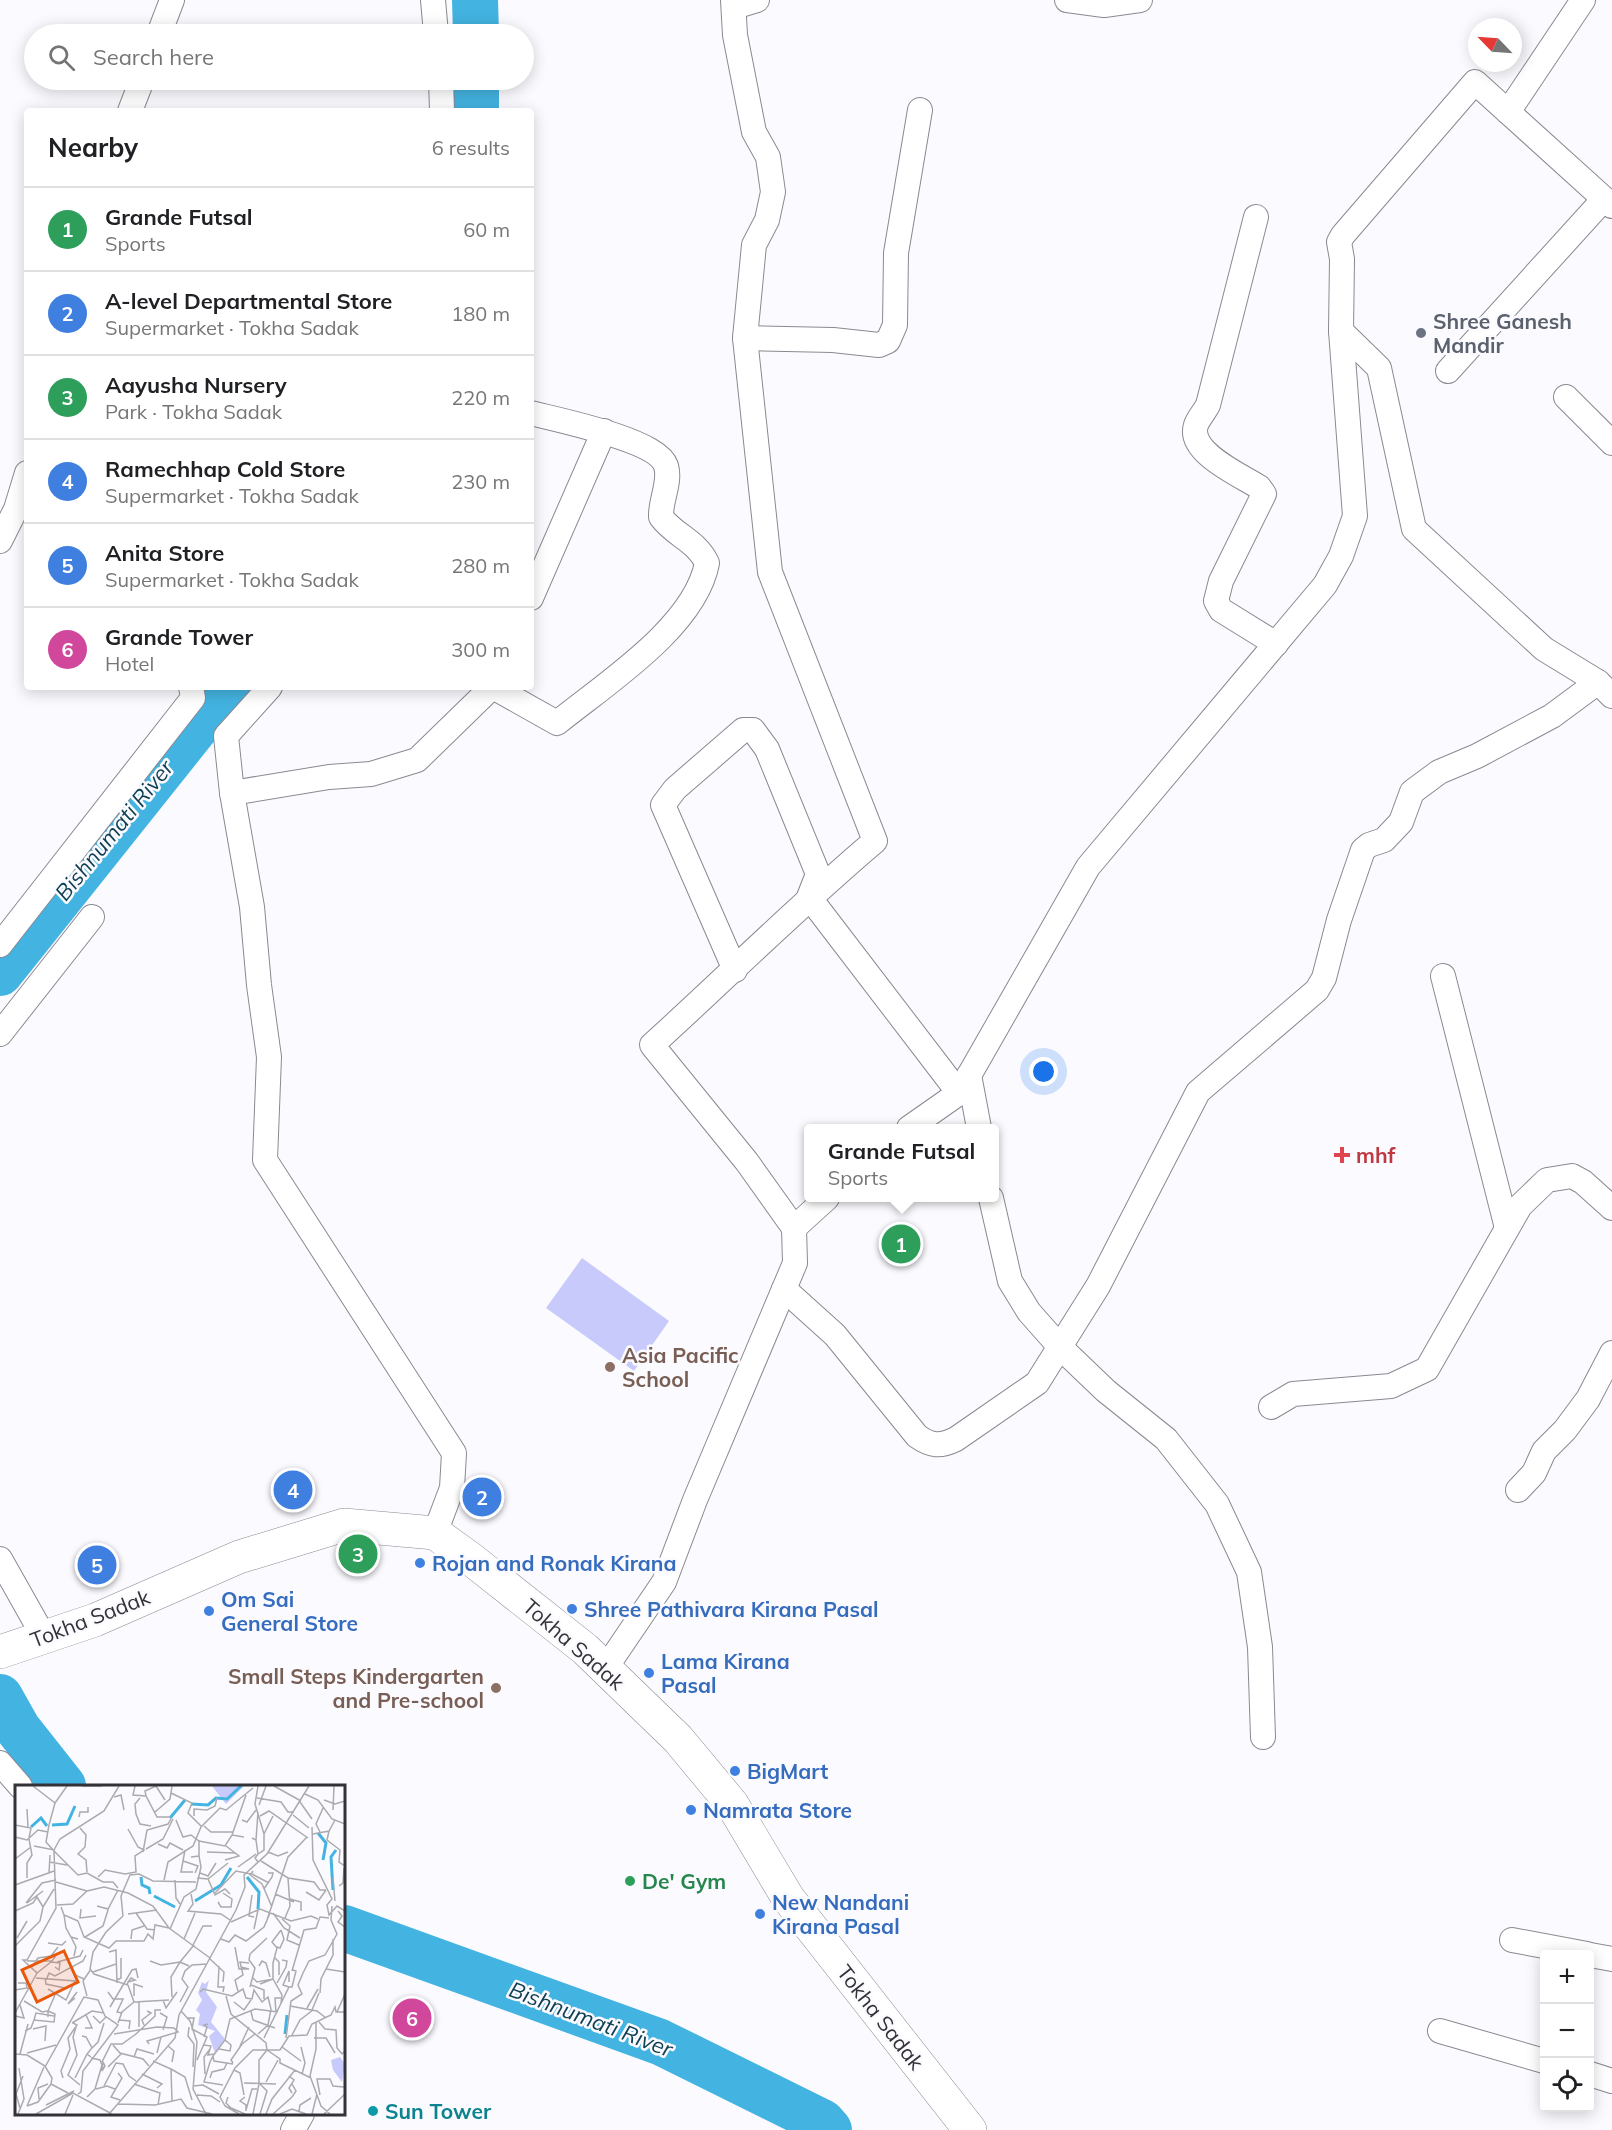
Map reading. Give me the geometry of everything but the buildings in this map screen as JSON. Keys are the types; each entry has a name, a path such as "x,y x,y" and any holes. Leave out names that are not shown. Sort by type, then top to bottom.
{"main road":[{"name":"Tokha Sadak","path":"3,1651 95,1620 239,1557 344,1525 435,1533 585,1649 678,1739 732,1804 788,1898 970,2130"}],"street":[{"path":"163,24 172,0"},
{"path":"433,0 435,24"},
{"path":"605,1670 664,1582 695,1500 795,1263 794,1228 747,1162 652,1045 735,970 809,897 875,841 770,572 745,339 754,245 767,220 773,192 768,158 754,132 735,35 734,4 757,0"},
{"path":"1067,0 1104,5 1140,0"},
{"path":"1508,112 1582,0"},
{"path":"914,1124 964,1084 1089,867 1325,585 1341,556 1355,516 1341,331 1342,259 1339,242 1475,82 1608,203 1448,371"},
{"path":"131,108 138,90"},
{"path":"441,90 442,108"},
{"path":"745,339 833,340 879,345 888,341 895,325 896,254 920,110"},
{"path":"1256,217 1208,405 1195,425 1196,439 1203,452 1259,487 1264,494 1221,581 1216,601 1221,610 1276,644"},
{"path":"784,1289 835,1335 917,1436 931,1445 946,1444 956,1439 1037,1383 1098,1286 1198,1092 1317,990 1324,978 1339,920 1363,850 1369,845 1384,840 1401,822 1412,792 1439,772 1477,756 1605,689 1544,649 1414,529 1379,368 1341,331"},
{"path":"1566,397 1612,443"},
{"path":"498,690 557,723 667,631 700,588 707,563 701,549 661,517 668,472 662,458 657,453 604,431 534,414"},
{"path":"534,591 604,431"},
{"path":"0,541 16,509 24,483"},
{"path":"267,690 226,736 232,793 252,908 259,985 270,1057 265,1160 454,1453 452,1488 435,1533"},
{"path":"232,793 329,777 371,774 417,760 490,690"},
{"path":"0,945 195,691"},
{"path":"735,970 663,805 675,789 743,730 753,730 767,749 815,864 818,874 809,897"},
{"path":"809,897 964,1084 978,1124"},
{"path":"0,1034 92,917"},
{"path":"1443,976 1507,1228"},
{"path":"1271,1407 1293,1394 1391,1386 1427,1369 1520,1206 1548,1180 1572,1176 1583,1182 1612,1208"},
{"path":"794,1228 822,1202"},
{"path":"993,1202 1010,1281 1029,1312 1060,1347 1106,1391 1166,1439 1216,1504 1249,1572 1260,1647 1263,1737"},
{"path":"1518,1490 1534,1473 1544,1451 1565,1430 1588,1399 1612,1353"},
{"path":"0,1560 44,1637"},
{"path":"0,1763 19,1785"},
{"path":"1512,1940 1563,1950"},
{"path":"1594,1956 1612,1959"},
{"path":"1440,2031 1540,2060"},
{"path":"1594,2075 1612,2081"},
{"path":"293,2130 301,2115"}],"shaded area":[{"path":"582,1258 669,1321 634,1371 546,1308"}],"waterway":[{"name":"Bishnumati River","path":"475,0 476,24"},
{"name":"Bishnumati River","path":"476,90 476,108"},
{"name":"Bishnumati River","path":"0,973 226,690"},
{"name":"Bishnumati River","path":"0,1697 18,1729 62,1785"},
{"name":"Bishnumati River","path":"345,1928 660,2042 822,2122 829,2130"}],"place":[{"name":"Shree Ganesh Mandir","path":"1421,333"},
{"name":"mhf","path":"1342,1155"},
{"name":"Grande Futsal","path":"901,1244"},
{"name":"Asia Pacific School","path":"610,1367"},
{"name":"Ramechhap Cold Store","path":"293,1490"},
{"name":"A-level Departmental Store","path":"482,1497"},
{"name":"Aayusha Nursery","path":"358,1554"},
{"name":"Rojan and Ronak Kirana","path":"420,1563"},
{"name":"Anita Store","path":"97,1565"},
{"name":"Shree Pathivara Kirana Pasal","path":"572,1609"},
{"name":"Om Sai General Store","path":"209,1611"},
{"name":"Lama Kirana Pasal","path":"649,1673"},
{"name":"Small Steps Kindergarten and Pre-school","path":"496,1688"},
{"name":"BigMart","path":"735,1771"},
{"name":"Namrata Store","path":"691,1810"},
{"name":"De' Gym","path":"630,1881"},
{"name":"New Nandani Kirana Pasal","path":"760,1914"},
{"name":"Grande Tower","path":"412,2018"},
{"name":"Sun Tower","path":"373,2111"}]}
